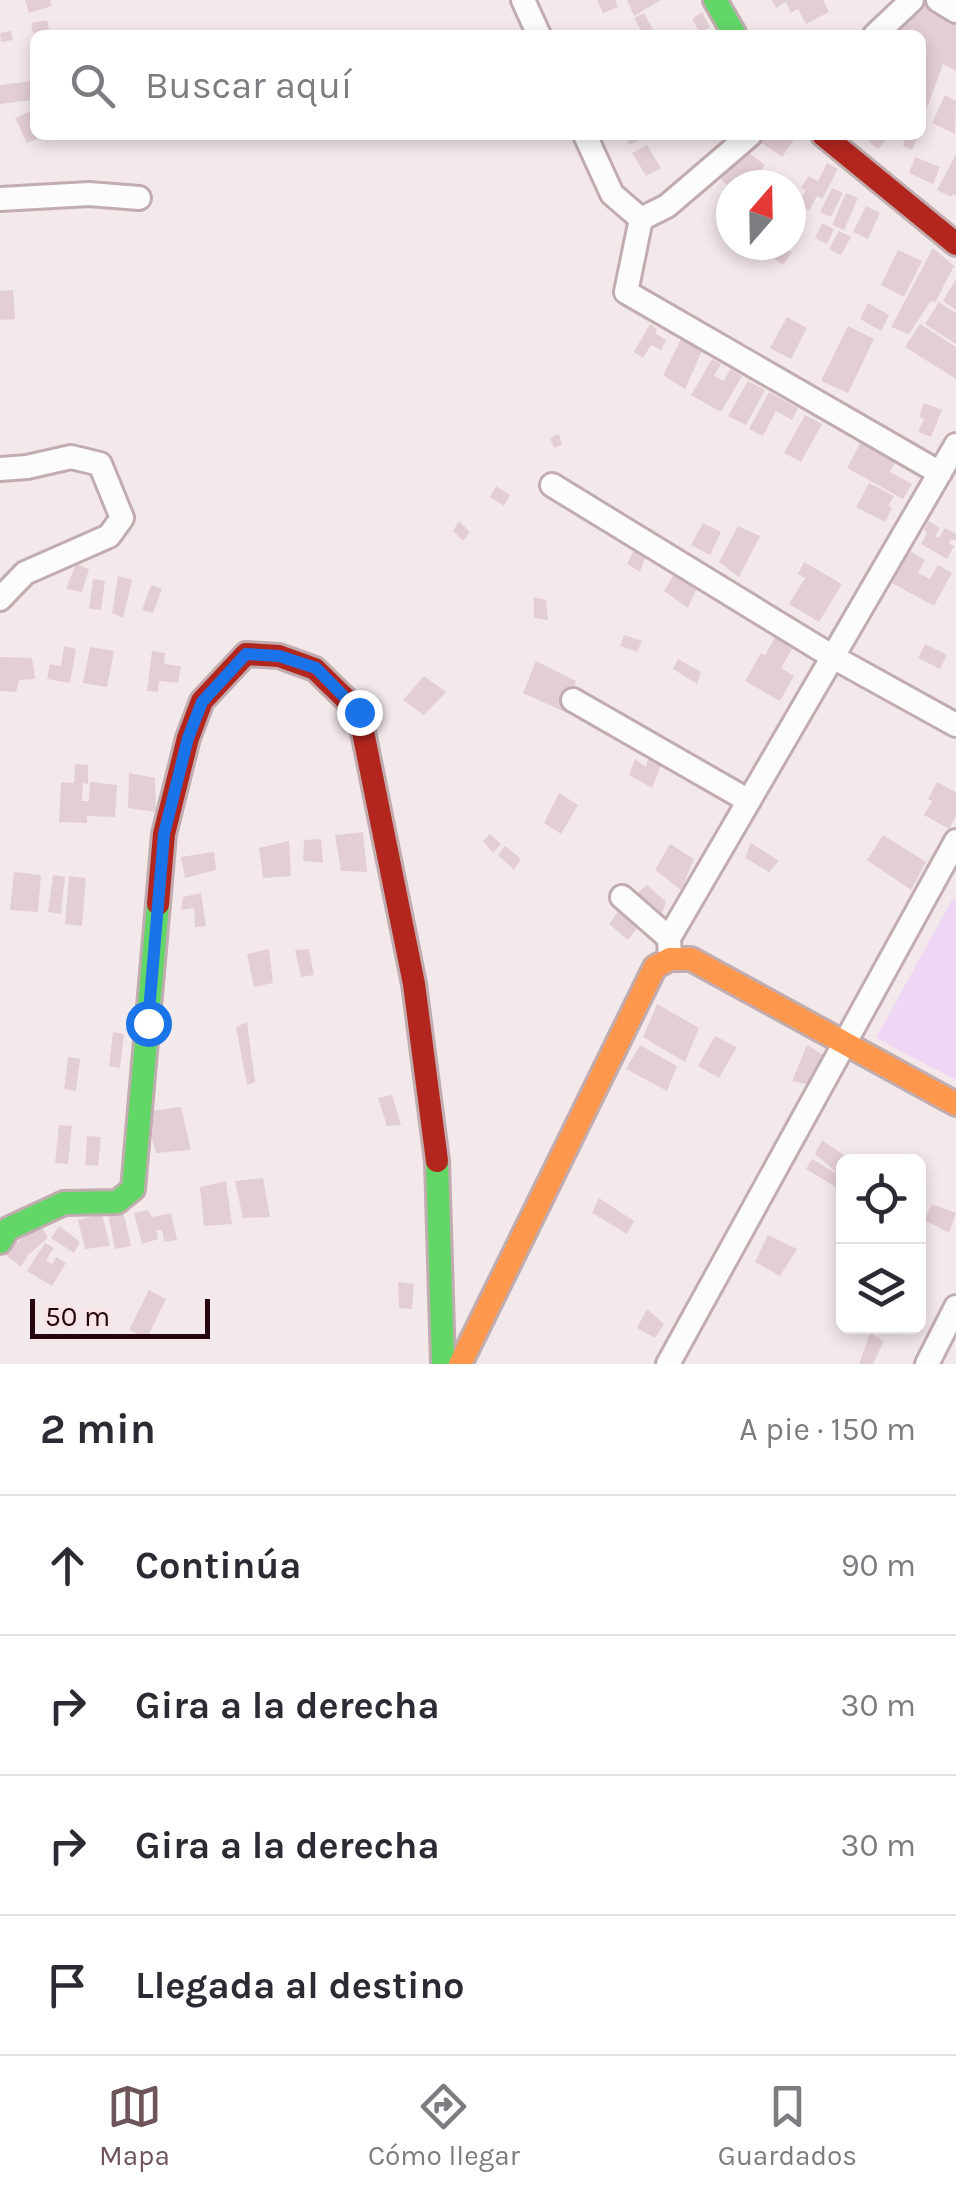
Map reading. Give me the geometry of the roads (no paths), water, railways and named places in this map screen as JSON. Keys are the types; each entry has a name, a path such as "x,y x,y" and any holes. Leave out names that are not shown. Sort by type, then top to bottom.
{"street":[{"path":"523,0 537,30"},
{"path":"714,0 733,30"},
{"path":"880,30 912,0"},
{"path":"938,0 956,11"},
{"path":"587,140 612,194 641,218"},
{"path":"641,218 667,206 744,140"},
{"path":"829,140 956,244"},
{"path":"0,199 89,194 139,198"},
{"path":"641,218 626,292 940,473"},
{"path":"460,1364 655,967 670,948 749,802 956,445"},
{"path":"0,469 72,457 100,464 122,518 109,536 25,573 0,599"},
{"path":"552,486 833,657 956,725"},
{"path":"0,1242 8,1230 64,1203 117,1202 134,1189 164,834 188,738 202,702 246,654 279,656 316,668 359,712 414,984 436,1145 443,1364"},
{"path":"573,700 749,802"},
{"path":"668,1364 956,841"},
{"path":"622,897 670,948 956,1104"},
{"path":"927,1364 956,1307"}]}
